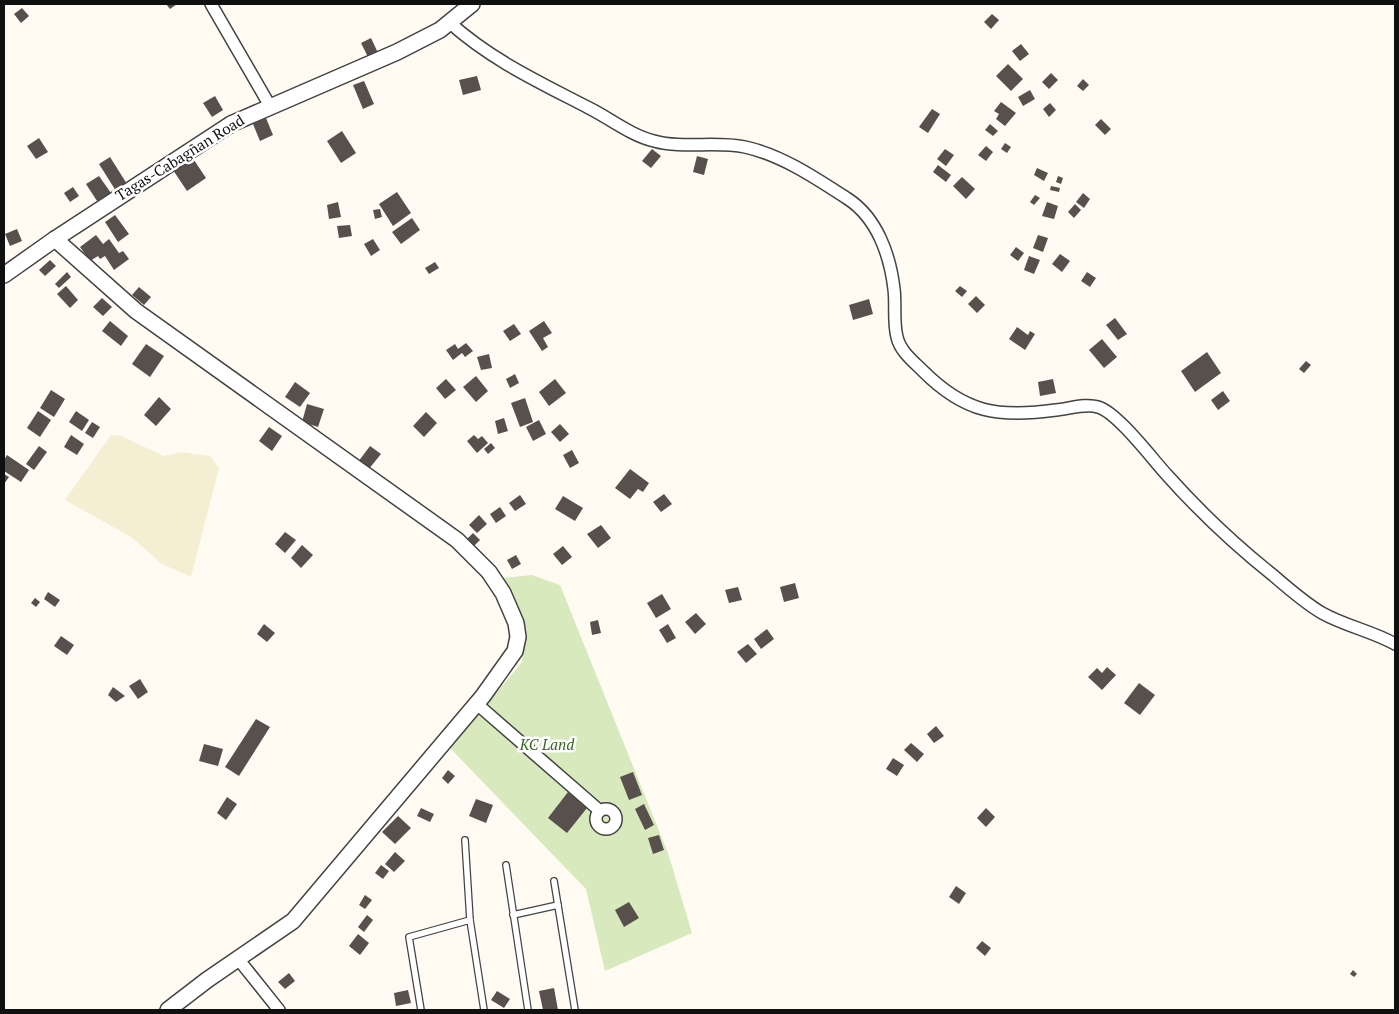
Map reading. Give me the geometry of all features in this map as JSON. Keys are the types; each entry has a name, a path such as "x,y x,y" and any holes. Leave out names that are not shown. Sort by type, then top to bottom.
{"street":[{"path":"211,4 270,106"},
{"name":"Tagas-Cabagñan Road","path":"4,275 55,238 231,124 397,52 440,30 472,4"},
{"path":"449,22 473,44 502,63 533,81 591,109 633,134 668,144 744,147 790,164 851,202 872,223 889,262 894,288 896,337 902,349 924,372 953,397 1000,414 1023,415 1085,406 1099,407 1127,430 1215,527 1296,595 1323,613 1378,634 1395,644"},
{"path":"55,238 136,312 457,540 489,572 503,593 516,623 518,637 515,652 477,704 293,921 207,980 168,1010"},
{"path":"477,704 600,811"},
{"path":"238,960 279,1010"}],"lane":[{"path":"464,840 470,920 484,1010"},
{"path":"506,865 528,1010"},
{"path":"554,881 575,1010"},
{"path":"513,915 558,905"},
{"path":"421,1010 409,937 470,920"}],"shaded area":[{"path":"111,435 121,436 164,456 181,452 210,456 219,468 191,577 162,564 131,537 65,500"}],"green space":[{"name":"KC Land","path":"532,575 560,585 668,853 692,933 605,971 586,889 450,748 522,662 525,630 503,578"}],"building":[{"path":"166,4 177,4 170,9"},
{"path":"22,8 29,16 21,23 14,14"},
{"path":"992,14 999,20 991,29 984,22"},
{"path":"371,38 379,55 369,59 361,43"},
{"path":"1021,44 1029,54 1020,61 1012,51"},
{"path":"1008,64 1023,79 1011,91 996,76"},
{"path":"1051,73 1058,80 1049,89 1042,82"},
{"path":"477,76 481,90 463,95 459,80"},
{"path":"1083,79 1089,85 1083,91 1077,86"},
{"path":"364,81 374,104 363,109 353,85"},
{"path":"1030,90 1035,99 1023,106 1018,97"},
{"path":"215,96 223,110 212,117 203,103"},
{"path":"1001,102 1016,113 1005,126 996,119 999,114 994,111"},
{"path":"1050,103 1056,110 1049,117 1043,109"},
{"path":"932,109 940,114 928,133 919,127"},
{"path":"266,118 273,135 260,141 253,124"},
{"path":"1101,119 1111,129 1105,135 1095,125"},
{"path":"990,124 998,131 993,136 985,130"},
{"path":"342,131 356,153 341,163 327,141"},
{"path":"39,138 48,152 36,159 27,146"},
{"path":"1005,143 1011,147 1007,153 1001,149"},
{"path":"986,146 993,152 986,161 978,155"},
{"path":"652,149 661,156 651,168 642,161"},
{"path":"945,149 954,155 946,166 937,159"},
{"path":"697,156 708,159 704,175 693,172"},
{"path":"110,157 127,184 116,191 99,164"},
{"path":"192,157 206,178 187,191 173,170"},
{"path":"938,165 951,175 946,182 933,172"},
{"path":"1037,168 1048,173 1044,181 1034,175"},
{"path":"99,176 111,193 97,201 86,184"},
{"path":"1058,176 1063,178 1061,184 1056,182"},
{"path":"962,177 975,189 966,199 953,186"},
{"path":"1051,186 1060,188 1059,192 1050,190"},
{"path":"73,187 79,196 70,202 64,193"},
{"path":"397,192 411,213 393,226 379,204"},
{"path":"1083,193 1090,199 1084,208 1076,202"},
{"path":"1035,195 1040,198 1034,205 1030,202"},
{"path":"338,202 341,217 329,219 327,205"},
{"path":"1047,202 1058,206 1054,219 1042,216"},
{"path":"1075,204 1081,210 1074,218 1068,212"},
{"path":"380,209 382,217 375,219 373,210"},
{"path":"115,215 129,234 118,242 105,222"},
{"path":"412,218 420,230 401,244 392,232"},
{"path":"350,225 352,236 339,238 337,226"},
{"path":"17,229 22,241 10,246 5,234"},
{"path":"96,235 103,244 109,239 119,253 123,251 129,259 114,270 105,256 100,259 98,256 90,261 80,247"},
{"path":"1038,235 1048,238 1043,252 1033,248"},
{"path":"373,239 380,250 371,256 364,244"},
{"path":"1016,247 1024,253 1018,261 1010,255"},
{"path":"1060,254 1070,261 1062,272 1052,264"},
{"path":"1029,256 1040,260 1034,274 1024,270"},
{"path":"50,260 56,266 45,276 39,270"},
{"path":"435,262 439,268 429,274 425,268"},
{"path":"67,272 71,277 59,288 55,284"},
{"path":"1087,272 1096,278 1090,287 1081,281"},
{"path":"66,286 78,300 70,308 57,294"},
{"path":"960,286 967,291 962,297 955,291"},
{"path":"139,287 151,297 144,305 132,295"},
{"path":"976,296 985,305 977,313 968,304"},
{"path":"102,298 112,307 103,316 93,307"},
{"path":"869,299 873,314 853,320 849,305"},
{"path":"1115,318 1127,334 1118,340 1106,325"},
{"path":"110,321 128,336 121,346 102,331"},
{"path":"544,321 552,333 543,338 548,347 542,351 529,331"},
{"path":"514,324 521,334 510,341 503,331"},
{"path":"1017,327 1028,335 1030,331 1035,334 1025,350 1009,339"},
{"path":"1102,339 1117,357 1104,368 1089,350"},
{"path":"466,343 473,351 465,357 462,353 453,360 446,350 455,344 458,349"},
{"path":"146,344 164,356 150,377 132,364"},
{"path":"1207,352 1221,373 1195,392 1181,371"},
{"path":"489,354 492,368 481,370 477,357"},
{"path":"1306,361 1311,365 1304,373 1299,369"},
{"path":"515,374 519,383 510,388 506,379"},
{"path":"476,376 488,391 476,402 463,387"},
{"path":"446,379 456,390 445,399 436,388"},
{"path":"555,379 566,393 549,406 539,392"},
{"path":"1053,379 1056,393 1040,396 1038,382"},
{"path":"295,382 310,393 300,407 285,397"},
{"path":"51,390 65,399 54,417 40,408"},
{"path":"1223,391 1230,401 1218,410 1211,400"},
{"path":"159,397 171,409 156,426 144,415"},
{"path":"525,398 533,422 520,427 511,403"},
{"path":"307,404 324,409 318,427 302,422"},
{"path":"38,411 51,420 40,437 27,428"},
{"path":"76,411 89,420 82,431 69,422"},
{"path":"426,412 437,423 424,437 413,426"},
{"path":"504,418 508,431 498,434 495,421"},
{"path":"539,420 546,434 533,441 526,427"},
{"path":"92,422 100,427 93,438 85,433"},
{"path":"560,424 569,434 560,442 551,432"},
{"path":"269,427 282,436 272,451 259,441"},
{"path":"71,435 84,444 77,455 64,447"},
{"path":"474,435 478,439 482,436 488,443 477,453 467,441"},
{"path":"491,443 495,448 488,454 484,449"},
{"path":"39,446 47,452 34,470 26,464"},
{"path":"370,446 381,454 368,470 358,462"},
{"path":"572,450 579,463 570,468 563,455"},
{"path":"7,455 29,470 21,482 4,471 4,460"},
{"path":"630,469 649,483 643,492 638,489 630,499 615,488"},
{"path":"4,474 9,477 4,484"},
{"path":"664,494 672,504 661,512 653,502"},
{"path":"520,495 526,504 515,511 509,503"},
{"path":"563,496 583,508 575,521 555,509"},
{"path":"500,507 506,516 496,523 490,514"},
{"path":"479,515 487,524 477,533 469,525"},
{"path":"601,525 611,538 598,548 587,534"},
{"path":"285,532 296,540 285,553 275,544"},
{"path":"473,533 480,540 472,548 465,541"},
{"path":"302,545 313,555 301,568 291,558"},
{"path":"563,546 572,557 562,565 553,554"},
{"path":"516,555 521,564 512,569 507,560"},
{"path":"795,583 799,598 784,602 780,587"},
{"path":"738,587 742,600 729,603 725,590"},
{"path":"48,592 60,600 55,607 44,599"},
{"path":"662,594 671,609 656,618 647,603"},
{"path":"35,598 40,602 36,607 31,603"},
{"path":"696,613 706,624 695,634 685,622"},
{"path":"598,620 601,633 592,635 590,622"},
{"path":"264,624 275,633 267,642 257,634"},
{"path":"668,624 676,638 667,643 659,630"},
{"path":"767,629 774,639 761,649 754,639"},
{"path":"61,636 74,645 67,655 54,646"},
{"path":"748,644 757,654 746,663 737,652"},
{"path":"1107,667 1116,675 1102,690 1088,677 1097,668 1102,673"},
{"path":"140,679 148,692 138,699 129,686"},
{"path":"1139,683 1155,695 1140,715 1124,703"},
{"path":"113,687 125,696 116,702 108,695"},
{"path":"256,719 270,727 239,776 225,767"},
{"path":"936,726 944,736 934,743 927,734"},
{"path":"911,743 924,754 917,762 904,750"},
{"path":"204,744 223,749 218,766 199,761"},
{"path":"893,758 904,765 897,776 886,769"},
{"path":"448,770 455,776 448,784 442,778"},
{"path":"633,772 642,795 629,800 620,777"},
{"path":"568,792 587,808 567,833 548,818"},
{"path":"227,797 237,804 226,820 217,813"},
{"path":"476,799 493,805 486,823 469,816"},
{"path":"644,804 654,825 645,830 635,809"},
{"path":"421,808 434,814 430,822 417,816"},
{"path":"986,808 995,817 986,827 977,818"},
{"path":"398,816 411,828 395,844 382,832"},
{"path":"659,835 664,850 653,854 648,838"},
{"path":"395,852 405,861 394,872 385,864"},
{"path":"381,865 389,871 383,879 375,873"},
{"path":"956,886 966,893 959,904 949,897"},
{"path":"365,895 372,900 365,909 359,905"},
{"path":"629,902 639,918 624,927 615,910"},
{"path":"367,915 373,920 364,932 358,927"},
{"path":"358,934 369,943 360,955 349,946"},
{"path":"982,941 991,948 985,956 976,948"},
{"path":"1353,970 1357,974 1354,977 1350,974"},
{"path":"289,973 295,981 285,989 278,982"},
{"path":"554,988 558,1010 543,1010 539,991"},
{"path":"408,990 411,1003 396,1006 394,993"},
{"path":"497,991 510,999 504,1008 491,1000"}]}
